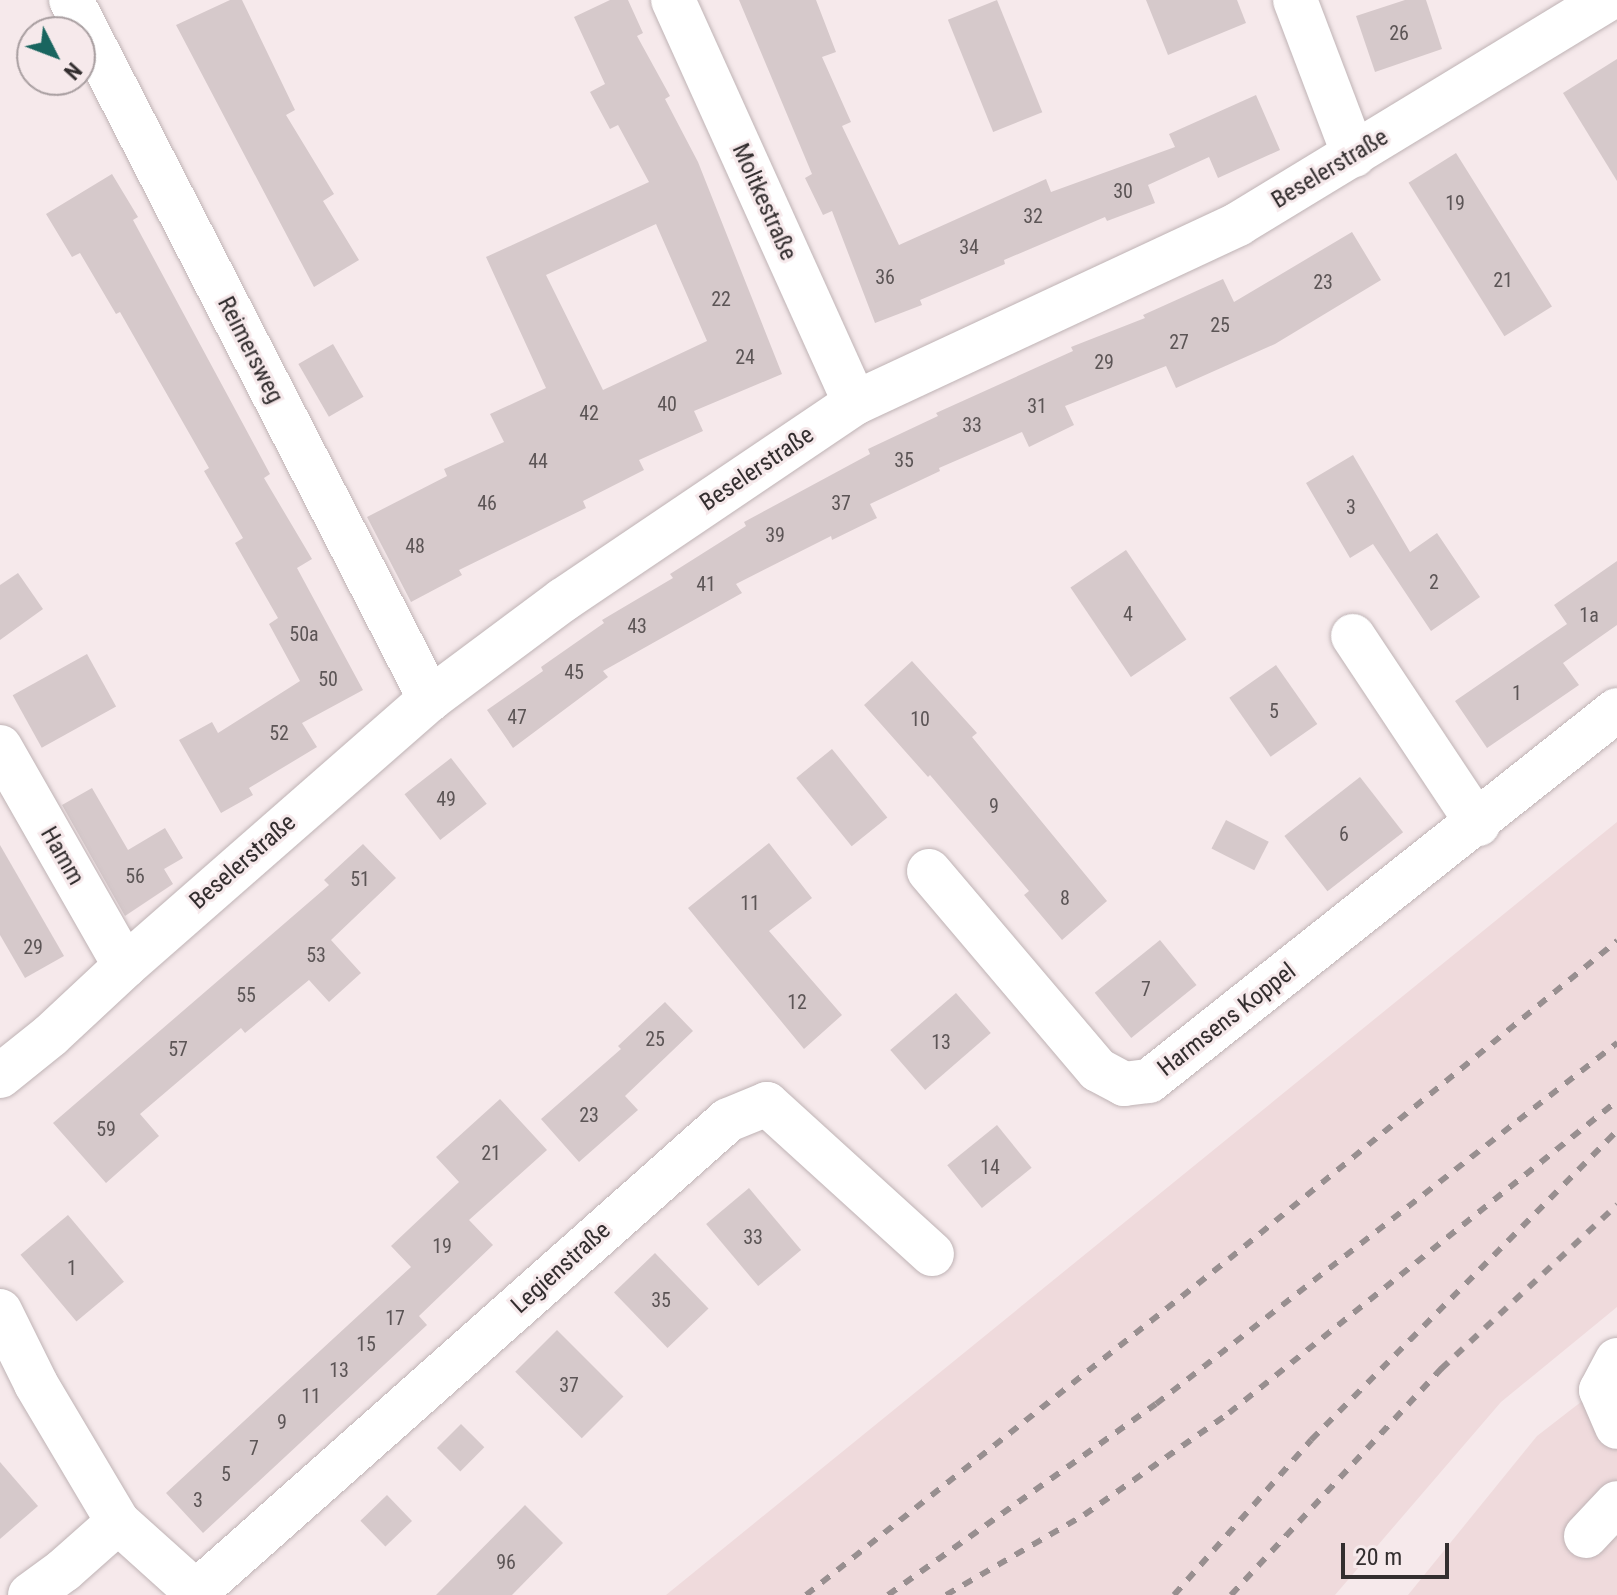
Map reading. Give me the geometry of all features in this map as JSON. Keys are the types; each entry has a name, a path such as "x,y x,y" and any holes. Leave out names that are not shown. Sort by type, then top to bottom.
{"street":[{"name":"Reimersweg","path":"71,0 430,699"},
{"name":"Moltkestraße","path":"673,0 855,403"},
{"path":"1295,0 1354,155"},
{"name":"Beselerstraße","path":"0,1076 51,1035 125,966 430,699 563,600 855,403 1238,224 1607,0"},
{"path":"1353,636 1478,824"},
{"name":"Harmsens Koppel","path":"929,871 1098,1070 1124,1084 1149,1081 1478,824 1617,710"},
{"name":"Hamm","path":"0,747 125,966"},
{"name":"Legienstraße","path":"0,1311 36,1384 118,1522 197,1593 728,1120 767,1104 932,1254"},
{"path":"1617,1360 1601,1390 1617,1427"},
{"path":"1586,1536 1617,1503"},
{"path":"30,1595 64,1570 118,1522"}],"shaded area":[{"path":"1617,822 1617,1307 1501,1402 1335,1595 666,1595"},
{"path":"1617,1374 1617,1595 1408,1595 1537,1436"}],"building":[{"path":"230,0 242,0 295,110 286,115 334,194 323,201 359,260 314,287 176,25"},
{"path":"610,0 628,0 643,33 637,36 670,96 665,99 698,162 782,374 694,411 703,431 639,460 644,470 583,501 586,508 459,570 462,575 411,602 367,517 447,476 444,469 504,442 490,414 546,388 486,257 649,182 618,125 610,129 590,92 605,84 574,17","holes":["656,224 707,341 603,390 546,275"]},
{"path":"739,0 816,0 836,52 822,57 851,122 842,126 899,245 1046,179 1051,192 1175,147 1169,134 1256,95 1280,150 1218,178 1209,157 1148,185 1155,203 1107,221 1105,217 1004,260 1005,264 920,300 922,305 875,323 832,211 823,215 805,178 812,174"},
{"path":"997,0 1042,112 993,132 948,20"},
{"path":"1146,0 1237,0 1246,23 1168,55"},
{"path":"1405,0 1426,0 1442,49 1375,72 1356,16"},
{"path":"1617,59 1617,181 1563,93"},
{"path":"1456,153 1552,306 1504,336 1409,183"},
{"path":"112,174 138,217 133,220 270,474 264,478 312,559 297,568 363,690 302,723 317,747 249,788 253,795 221,813 179,740 212,722 218,733 300,681 269,624 278,618 235,543 243,538 204,471 209,468 120,312 116,314 80,253 72,257 46,214"},
{"path":"1352,232 1381,280 1275,344 1176,388 1166,366 1065,406 1074,425 1029,447 1022,432 939,468 940,471 870,504 877,518 832,540 831,536 736,584 742,593 603,671 608,677 513,748 487,710 543,671 541,667 604,623 602,620 673,578 670,574 746,526 744,522 870,454 868,449 938,416 936,413 1073,351 1071,347 1145,318 1143,315 1223,279 1234,302"},
{"path":"333,344 364,397 329,417 298,364"},
{"path":"1353,455 1410,552 1437,533 1480,597 1431,631 1373,544 1350,558 1306,483"},
{"path":"1126,550 1186,640 1131,677 1070,587"},
{"path":"1617,561 1617,625 1563,663 1579,685 1487,748 1455,701 1567,624 1554,605"},
{"path":"18,573 43,609 0,640 0,585"},
{"path":"87,654 116,706 42,748 13,695"},
{"path":"912,661 977,733 972,737 1107,901 1062,940 1024,895 1029,891 930,775 928,777 864,705"},
{"path":"1276,665 1317,724 1271,757 1229,698"},
{"path":"832,749 887,817 852,846 796,778"},
{"path":"451,758 487,804 440,840 405,794"},
{"path":"1360,777 1403,832 1327,891 1284,836"},
{"path":"92,788 128,850 165,828 183,858 164,869 173,884 125,916 62,805"},
{"path":"1226,820 1269,842 1254,870 1211,849"},
{"path":"769,843 812,898 769,931 842,1015 804,1049 688,908"},
{"path":"363,844 396,878 331,940 361,973 329,1002 309,980 245,1033 241,1028 140,1114 159,1136 106,1183 53,1123 329,885 324,880"},
{"path":"0,845 64,956 25,978 0,935"},
{"path":"1160,940 1197,985 1131,1038 1095,993"},
{"path":"956,993 991,1033 925,1090 890,1050"},
{"path":"665,1002 693,1031 625,1096 638,1110 579,1162 541,1119 621,1049 618,1046"},
{"path":"500,1099 547,1150 469,1220 493,1245 419,1316 427,1325 203,1533 166,1493 411,1267 391,1246 459,1182 436,1157"},
{"path":"997,1125 1032,1168 982,1208 947,1165"},
{"path":"749,1188 801,1250 758,1286 706,1224"},
{"path":"68,1215 124,1282 76,1321 21,1255"},
{"path":"655,1253 708,1308 667,1348 614,1293"},
{"path":"557,1330 623,1396 582,1438 515,1372"},
{"path":"461,1424 484,1447 460,1471 437,1448"},
{"path":"0,1462 38,1506 0,1539"},
{"path":"387,1495 412,1521 385,1547 360,1521"},
{"path":"525,1505 563,1543 512,1595 436,1595"}],"railway":[{"path":"806,1595 1229,1259 1617,941"},
{"path":"888,1595 1156,1404 1617,1043"},
{"path":"946,1595 1084,1515 1229,1413 1617,1101"},
{"path":"1174,1595 1311,1440 1617,1131"},
{"path":"1231,1595 1441,1369 1617,1205"}]}
